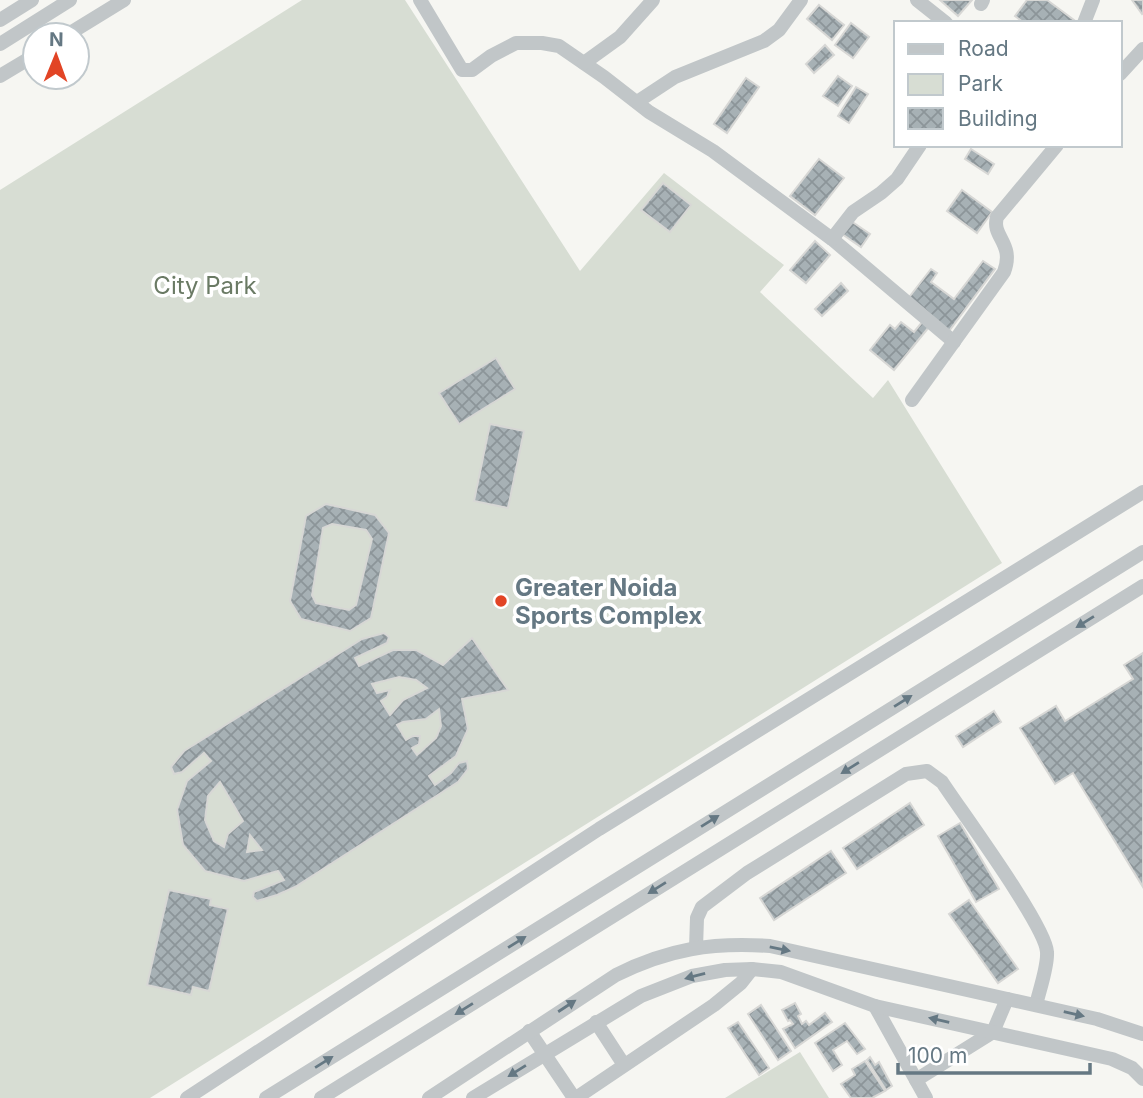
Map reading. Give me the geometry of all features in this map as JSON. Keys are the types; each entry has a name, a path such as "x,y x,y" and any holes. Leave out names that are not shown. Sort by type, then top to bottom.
{"street":[{"path":"0,20 32,0"},
{"path":"0,44 70,0"},
{"path":"90,21 124,0"},
{"path":"420,0 462,70 472,70 516,43 559,46 637,102 713,151 832,239 954,342"},
{"path":"584,63 620,37 653,0"},
{"path":"637,102 675,77 764,41 779,30 801,0"},
{"path":"917,0 943,21"},
{"path":"1085,21 1094,0"},
{"path":"1122,72 1143,49"},
{"path":"0,76 21,63"},
{"path":"832,239 853,212 881,194 897,179 919,147"},
{"path":"912,400 1004,272 1008,262 1008,250 996,227 997,217 1055,147"},
{"path":"187,1098 599,829 1143,492"},
{"path":"266,1098 1143,552"},
{"path":"321,1098 1143,586"},
{"path":"696,948 697,918 702,907 720,893 747,873 906,774 927,771 942,782 1027,908 1045,942 1047,953 1036,1005"},
{"path":"429,1098 616,975 645,961 696,948 742,944 769,946 1097,1019 1143,1034"},
{"path":"529,1031 575,1098 715,1005 741,983 752,969"},
{"path":"473,1098 641,996 692,976 725,970 752,969 780,972 875,1006 1112,1059 1132,1068 1143,1079"},
{"path":"916,1080 993,1032 1007,999"},
{"path":"875,1006 926,1098"},
{"path":"596,1022 624,1065"}],"green space":[{"name":"Greater Noida Sports Complex","path":"302,0 405,0 580,271 664,173 784,265 760,292 873,398 888,380 1002,563 150,1098 0,1098 0,190"},
{"path":"800,1052 829,1098 725,1098"}],"building":[{"path":"940,0 972,0 958,16"},
{"path":"1027,0 1047,0 1074,20 1021,21 1015,16"},
{"path":"1132,0 1143,0 1142,14"},
{"path":"819,5 844,25 832,40 807,19"},
{"path":"851,23 869,37 853,58 835,45"},
{"path":"825,45 834,55 814,73 806,64"},
{"path":"838,76 852,86 838,106 823,96"},
{"path":"746,78 759,87 727,133 714,124"},
{"path":"856,87 868,94 849,123 838,116"},
{"path":"971,149 994,164 988,174 965,159"},
{"path":"819,159 844,178 815,215 790,196"},
{"path":"663,183 691,205 670,232 641,210"},
{"path":"962,190 992,212 977,233 947,211"},
{"path":"851,221 870,234 861,247 842,234"},
{"path":"815,241 830,255 806,283 790,270"},
{"path":"983,261 995,269 949,331 907,300 931,269 937,273 931,282 954,299"},
{"path":"841,283 848,291 822,316 815,309"},
{"path":"923,321 929,327 894,370 870,350 890,325 895,329 901,322 914,332"},
{"path":"496,358 515,389 459,424 439,393"},
{"path":"490,424 524,431 508,508 474,501"},
{"path":"326,504 375,515 389,533 371,618 350,631 301,619 290,601 306,516","holes":["332,524 366,530 372,539 356,605 349,610 316,603 312,595 323,528"]},
{"path":"384,633 389,637 387,643 355,658 359,666 393,650 416,650 443,665 472,638 508,690 462,699 468,729 456,756 429,776 435,785 459,763 467,761 468,769 458,782 295,887 257,901 253,897 254,892 284,880 278,871 244,881 205,871 183,845 177,810 187,781 211,761 204,753 182,772 174,774 171,767 184,751 362,639","holes":["399,677 416,680 427,688 403,700 390,715 381,701 387,697 390,690 377,693 372,684","439,709 441,726 436,738 417,755 412,748 419,744 420,736 406,740 397,725 426,719","220,782 243,821 228,834 224,847 214,841 205,820 208,796","250,835 262,850 247,852"]},
{"path":"1143,653 1143,887 1073,773 1055,784 1020,728 1056,706 1065,721 1133,679 1124,665"},
{"path":"994,711 1001,722 963,747 956,736"},
{"path":"910,803 924,825 857,869 843,848"},
{"path":"960,823 999,889 976,902 938,836"},
{"path":"831,851 846,873 774,920 760,898"},
{"path":"169,890 211,899 210,905 228,909 209,991 193,987 191,995 147,985"},
{"path":"969,900 1018,969 998,983 949,914"},
{"path":"795,1003 801,1014 798,1016 802,1024 806,1021 809,1025 825,1013 832,1022 795,1048 783,1029 793,1024 782,1010"},
{"path":"761,1005 791,1051 778,1060 748,1014"},
{"path":"738,1022 769,1068 759,1075 728,1028"},
{"path":"845,1023 865,1049 857,1054 847,1041 833,1050 842,1065 833,1071 815,1043"},
{"path":"870,1057 875,1065 879,1062 892,1086 886,1090 867,1060"},
{"path":"865,1061 885,1091 872,1098 851,1098 841,1084 855,1075 852,1069"}],"place":[{"name":"Greater Noida Sports Complex","path":"501,601"}],"park label":[{"name":"City Park","path":"205,285"}]}
